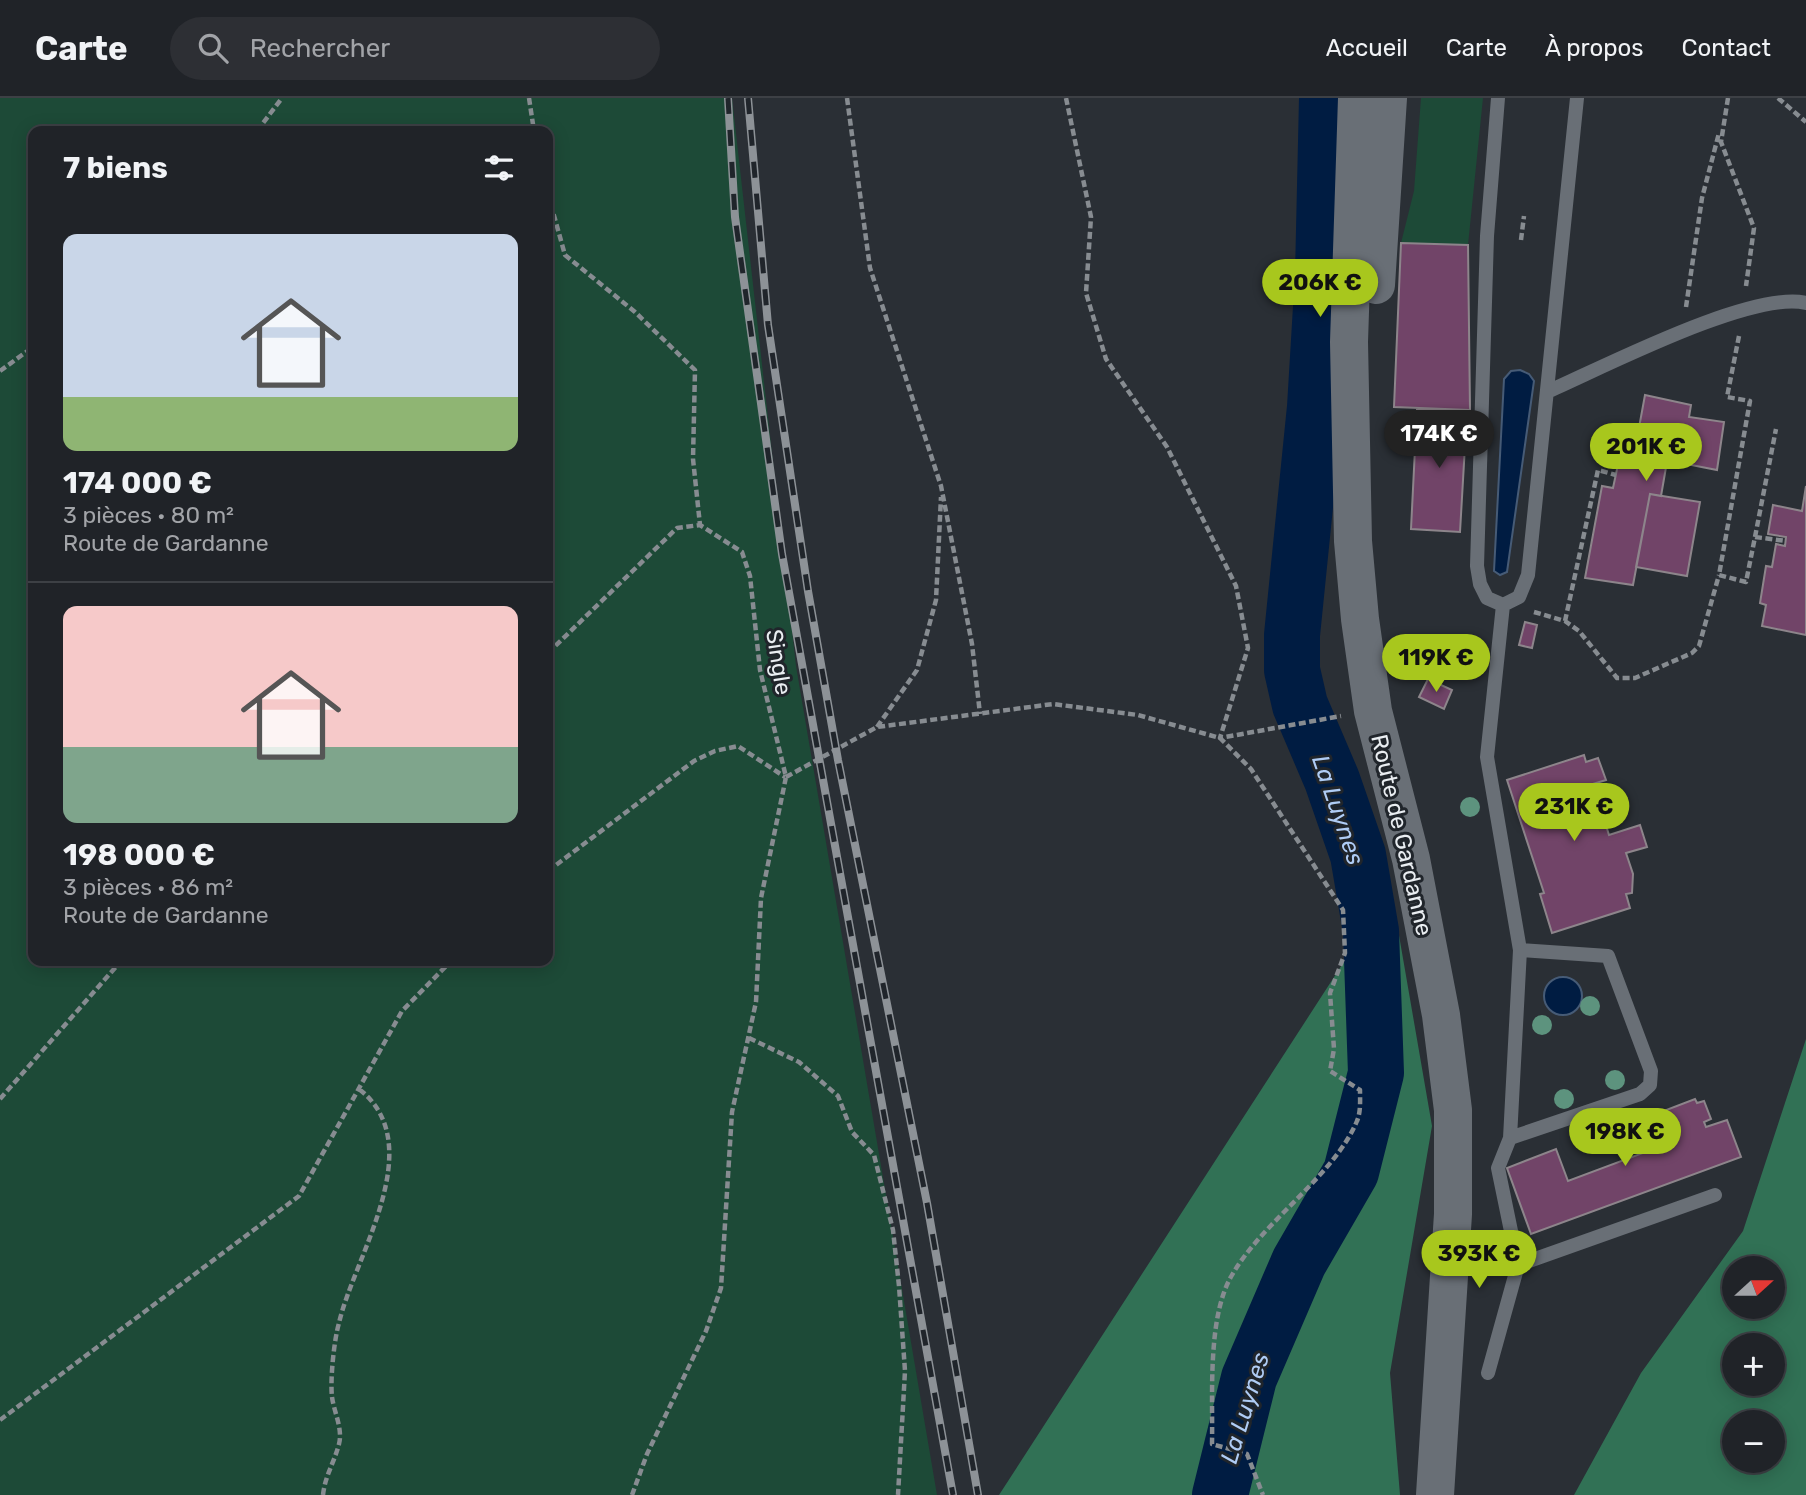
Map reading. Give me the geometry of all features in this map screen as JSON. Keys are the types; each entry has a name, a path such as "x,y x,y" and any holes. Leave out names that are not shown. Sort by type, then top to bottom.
{"main road":[{"name":"Route de Gardanne","path":"1357,98 1349,342 1353,541 1360,619 1373,711 1411,859 1452,1085 1453,1214 1435,1495"},
{"name":"Route de Gardanne","path":"1353,541 1372,343 1388,98"}],"lane":[{"path":"1497,98 1487,236 1477,566 1480,584 1487,598 1503,605"},
{"path":"1503,605 1519,597 1528,575 1577,98"},
{"path":"1547,392 1744,309 1785,302 1806,303"},
{"path":"1488,1373 1518,1265 1498,1168 1510,1138 1520,950 1487,757 1503,605"},
{"path":"1510,1138 1640,1094 1650,1085 1652,1078 1608,956 1520,950"},
{"path":"1518,1265 1715,1195"}],"path":[{"path":"261,126 282,98"},
{"path":"529,98 533,126"},
{"path":"847,98 870,268 941,486 972,644 979,713"},
{"path":"1066,98 1091,217 1086,293 1106,359 1167,447 1236,586 1248,649 1220,738"},
{"path":"1683,333 1702,198 1728,98"},
{"path":"1778,98 1806,122"},
{"path":"1519,597 1537,615 1564,621 1579,631 1617,678 1635,678 1692,653 1699,646 1719,575 1750,401 1727,397 1744,309 1754,228 1721,142 1723,119"},
{"path":"553,212 565,255 635,312 695,370 693,459 700,525 677,528 553,648"},
{"path":"1521,240 1524,216"},
{"path":"0,371 28,351"},
{"path":"1719,575 1746,582 1776,429"},
{"path":"1564,621 1598,470 1616,475"},
{"path":"877,727 917,670 936,600 941,486"},
{"name":"Single","path":"700,525 742,552 750,576 760,670 786,777"},
{"path":"1755,537 1786,541"},
{"path":"632,1495 647,1454 706,1331 720,1288 732,1112 756,1002 761,898 786,777 877,727 979,713 1064,705 1138,715 1220,738 1321,719"},
{"path":"1220,738 1251,769 1343,910 1345,953 1330,993 1334,1049 1330,1071 1360,1090 1359,1119 1341,1150 1268,1230 1231,1276 1222,1305 1214,1348 1212,1444 1247,1454 1263,1495"},
{"path":"553,867 694,761 715,751 738,746 786,777"},
{"path":"0,1099 117,966"},
{"path":"0,1420 299,1196 402,1011 446,966"},
{"path":"749,1038 799,1062 838,1096 852,1132 874,1154 893,1230 900,1298 905,1371 898,1495"},
{"path":"324,1495 325,1478 339,1444 338,1421 332,1395 334,1349 339,1322 374,1226 390,1164 386,1132 379,1113 370,1097 359,1089"}],"green space":[{"path":"0,98 732,98 796,666 937,1495 0,1495"},
{"path":"1421,98 1483,98 1468,245 1401,243 1414,191"},
{"path":"1391,889 1432,1126 1390,1373 1400,1495 999,1495"},
{"path":"1806,1039 1806,1495 1574,1495 1641,1373 1722,1260 1722,1320 1785,1320 1785,1256 1725,1256 1743,1231"}],"water":[{"path":"1520,370 1529,374 1534,381 1507,572 1500,575 1494,571 1504,379 1511,371"},
{"path":"1563,977 1577,982 1582,996 1577,1010 1563,1015 1549,1010 1544,996 1549,982"}],"building":[{"path":"1401,243 1468,245 1470,410 1394,407"},
{"path":"1645,395 1691,405 1689,417 1724,422 1717,470 1681,463 1683,453 1669,450 1661,496 1650,494 1633,585 1585,578 1602,486 1613,488 1623,441 1636,444"},
{"path":"1417,409 1467,411 1460,532 1411,529"},
{"path":"1806,486 1806,635 1762,626 1766,605 1760,603 1766,566 1772,567 1776,544 1785,546 1786,537 1768,534 1773,505 1802,511"},
{"path":"1650,494 1700,502 1687,576 1636,567"},
{"path":"1525,622 1537,625 1532,648 1519,645"},
{"path":"1428,679 1452,690 1444,709 1419,697"},
{"path":"1584,755 1586,762 1598,758 1606,780 1593,784 1609,835 1640,825 1647,847 1626,853 1633,874 1632,893 1626,894 1630,908 1552,933 1540,894 1544,893 1507,780"},
{"path":"1695,1099 1697,1103 1704,1101 1711,1119 1704,1122 1706,1127 1727,1120 1741,1157 1531,1234 1507,1168 1556,1149 1568,1181 1651,1150 1640,1120"}],"waterway":[{"name":"La Luynes","path":"1220,1495 1249,1378 1299,1262 1351,1172 1376,1073 1371,931 1358,855 1332,780 1300,705 1292,670 1292,635 1315,407 1323,274 1327,98"}],"railway":[{"path":"728,98 735,217 782,554 953,1495"},
{"path":"748,98 768,325 808,591 838,760 927,1203 978,1495"}]}
